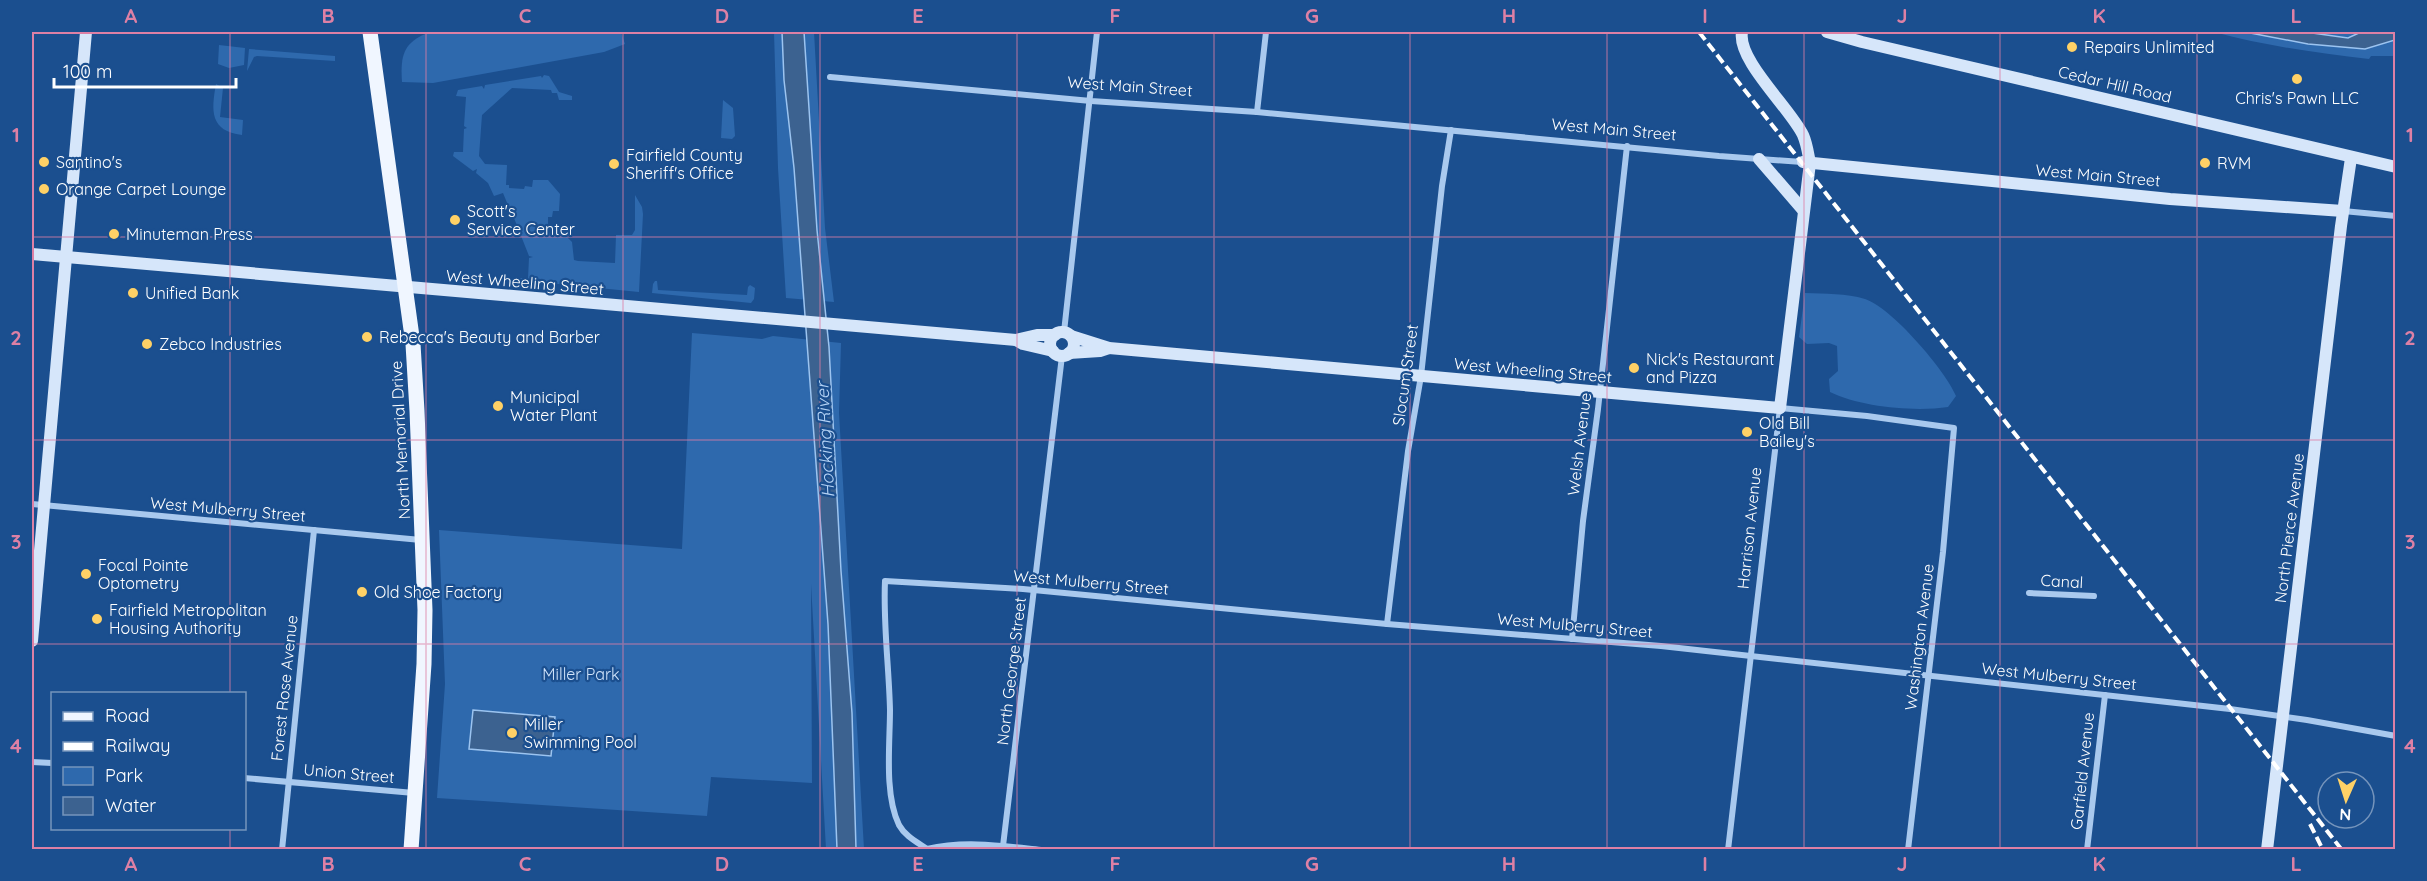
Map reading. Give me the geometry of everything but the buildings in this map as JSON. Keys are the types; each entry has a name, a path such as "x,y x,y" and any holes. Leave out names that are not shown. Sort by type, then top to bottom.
{"main road":[{"name":"North Memorial Drive","path":"370,32 413,344 422,540 424,664 411,849"}],"street":[{"path":"32,641 38,504 66,256 86,32"},
{"path":"1063,334 1051,341 1061,353 1074,347 1063,334 1097,32"},
{"path":"1257,111 1266,32"},
{"name":"Harrison Avenue","path":"1728,849 1803,210 1806,162 1803,135 1751,62 1742,43 1742,32"},
{"name":"Cedar Hill Road","path":"1827,32 2396,167"},
{"name":"West Main Street","path":"830,77 1091,101 1257,111 1806,162 2170,199 2396,216"},
{"name":"Slocum Street","path":"1387,624 1408,451 1421,376 1442,186 1451,130"},
{"name":"Welsh Avenue","path":"1572,639 1583,521 1600,392 1627,146"},
{"name":"North Pierce Avenue","path":"2267,849 2351,158"},
{"path":"1759,159 1803,210"},
{"name":"West Wheeling Street","path":"32,254 1016,340 1038,335 1063,334 1108,348 1867,416 1954,428"},
{"name":"West Wheeling Street","path":"1016,340 1023,344 1061,353 1100,351 1108,348"},
{"name":"North George Street","path":"1003,846 1061,353"},
{"name":"Washington Avenue","path":"1908,849 1943,552 1954,428"},
{"name":"West Mulberry Street","path":"38,504 422,540"},
{"name":"Forest Rose Avenue","path":"282,849 314,530"},
{"name":"West Mulberry Street","path":"927,849 906,834 897,818 893,803 885,581 1034,590 1387,624 1751,655 2283,716 2396,736"},
{"name":"Canal","path":"2029,593 2094,596"},
{"name":"Garfield Avenue","path":"2087,849 2105,695"},
{"path":"32,762 51,763"},
{"name":"Union Street","path":"246,778 416,793"},
{"path":"927,849 943,845 970,844 1041,849"}],"green space":[{"path":"430,32 621,32 625,44 604,52 433,83 402,82 402,64 406,50 414,40"},
{"path":"774,32 814,32 825,228 834,302 786,298 778,168"},
{"path":"2214,32 2395,32 2395,56 2371,56 2369,59 2330,54 2272,45"},
{"path":"219,45 245,48 244,65 229,68 218,64"},
{"path":"249,49 335,56 335,61 257,56 254,57 247,71"},
{"path":"544,75 549,76 559,92 572,96 572,100 559,100 557,93 552,93 551,90 512,88 482,115 479,156 485,164 507,165 506,185 509,185 509,188 524,189 525,186 532,187 533,180 548,180 560,194 559,211 553,211 552,217 548,217 548,231 551,234 565,235 572,242 574,260 578,261 615,263 616,235 632,235 635,230 635,195 643,214 639,292 518,280 518,278 528,278 529,258 533,257 529,256 512,213 514,210 510,210 503,193 494,196 488,183 476,173 477,169 473,171 453,156 454,152 463,152 464,129 467,128 464,126 466,97 456,96 458,90 482,86 484,89 485,85 541,76 542,78"},
{"path":"216,84 223,88 220,117 243,120 242,135 231,133 218,124 213,103"},
{"path":"723,100 733,108 735,136 732,139 721,138"},
{"path":"655,281 657,281 658,290 747,295 750,285 755,288 754,299 751,303 652,293"},
{"path":"1805,293 1858,297 1876,304 1889,314 1930,356 1950,385 1956,396 1948,407 1920,409 1872,405 1830,392 1829,379 1838,371 1837,346 1829,343 1807,344 1799,337"},
{"name":"Miller Park","path":"692,333 762,339 773,336 841,343 839,413 864,849 826,849 811,584 812,783 711,777 707,816 437,798 445,684 439,530 682,549"}],"water":[{"name":"Hocking River","path":"782,32 804,32 817,230 829,347 841,571 852,713 856,849 837,849 828,624"},
{"path":"2245,32 2305,32 2348,38 2361,32 2395,32 2395,40 2365,49 2308,44"},
{"name":"Miller Swimming Pool","path":"473,710 555,717 551,756 469,749"}],"railway":[{"path":"1699,32 2342,850"},
{"path":"2310,824 2323,850"}],"place":[{"name":"Repairs Unlimited","path":"2072,47"},
{"name":"Chris's Pawn LLC","path":"2297,79"},
{"name":"Santino's","path":"44,162"},
{"name":"RVM","path":"2205,163"},
{"name":"Fairfield County Sheriff's Office","path":"614,164"},
{"name":"Orange Carpet Lounge","path":"44,189"},
{"name":"Scott's Service Center","path":"455,220"},
{"name":"Minuteman Press","path":"114,234"},
{"name":"Unified Bank","path":"133,293"},
{"name":"Rebecca's Beauty and Barber","path":"367,337"},
{"name":"Zebco Industries","path":"147,344"},
{"name":"Nick's Restaurant and Pizza","path":"1634,368"},
{"name":"Municipal Water Plant","path":"498,406"},
{"name":"Old Bill Bailey's","path":"1747,432"},
{"name":"Focal Pointe Optometry","path":"86,574"},
{"name":"Old Shoe Factory","path":"362,592"},
{"name":"Fairfield Metropolitan Housing Authority","path":"97,619"},
{"name":"Miller Swimming Pool","path":"512,733"}]}
